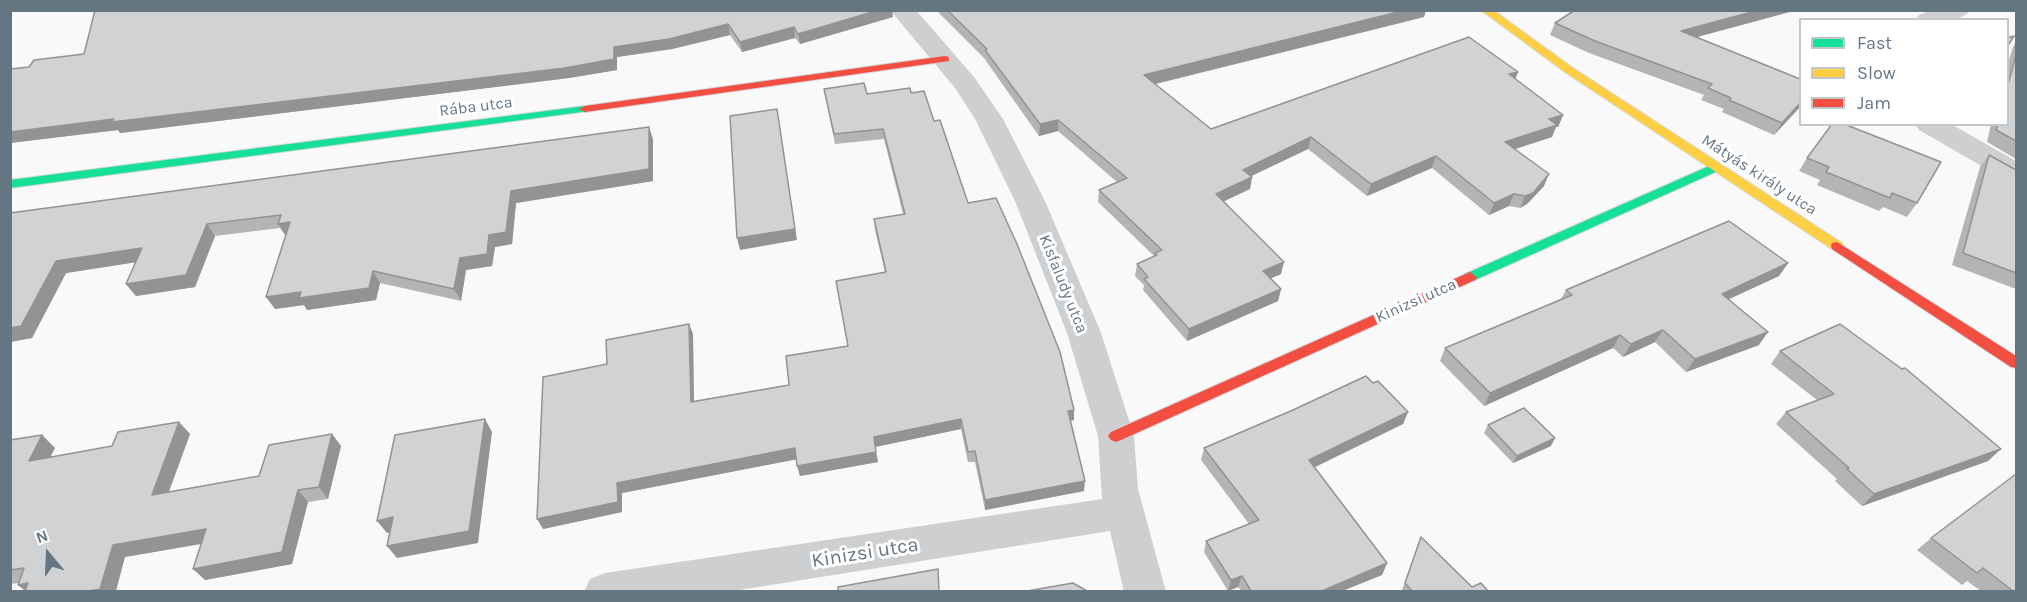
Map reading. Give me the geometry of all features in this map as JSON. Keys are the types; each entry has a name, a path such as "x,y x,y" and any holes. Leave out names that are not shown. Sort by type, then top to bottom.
{"street":[{"name":"Kisfaludy utca","path":"902,10 965,83 989,119 1030,201 1084,333 1116,436 1117,474 1124,512 1145,591"},
{"name":"Mátyás király utca","path":"1485,10 1569,70 2016,363"},
{"path":"1934,18 1958,10"},
{"name":"Rába utca","path":"10,184 791,82 945,59"},
{"path":"1933,126 2016,173"},
{"name":"Kinizsi utca","path":"1116,436 1716,167"},
{"name":"Kinizsi utca","path":"605,591 1124,512"}],"building":[{"path":"95,10 879,10 798,34 794,27 740,42 728,24 669,39 614,47 614,59 565,68 10,132 10,69 29,67 34,60 84,54"},
{"path":"947,10 1406,10 1144,75 1211,129 1469,37 1518,72 1509,74 1563,115 1549,119 1557,125 1505,142 1549,174 1533,193 1525,196 1514,194 1494,203 1436,156 1371,184 1311,137 1243,170 1252,177 1216,194 1284,262 1263,271 1281,289 1189,329 1144,279 1148,277 1137,264 1157,255 1155,253 1162,250 1099,190 1127,178 1058,120 1040,124 985,50 987,49"},
{"path":"1575,10 1759,10 1681,31 1799,79 1799,104 1782,123 1729,100 1731,98 1708,88 1712,84 1595,41 1555,23"},
{"path":"2016,55 2016,141 1996,130 1997,126 2009,126 2009,81"},
{"path":"864,83 867,94 910,88 911,93 924,91 934,121 940,120 968,203 996,198 1060,352 1074,410 1068,411 1085,481 985,500 975,451 968,452 961,419 874,437 876,452 797,466 795,448 617,483 618,502 537,519 543,377 607,364 606,340 689,324 691,402 789,385 786,356 848,346 836,281 886,272 874,219 905,214 883,129 834,134 824,89"},
{"path":"777,109 795,229 737,238 730,116"},
{"path":"1831,126 1849,126 1941,162 1917,203 1892,193 1890,198 1826,172 1829,167 1807,158"},
{"path":"649,127 649,169 511,191 506,232 489,235 487,254 460,258 454,289 373,271 369,288 299,298 301,292 266,297 290,222 278,224 281,215 207,224 186,275 126,284 142,248 56,261 21,326 10,328 10,213"},
{"path":"1989,155 2016,170 2016,273 1963,253"},
{"path":"1729,221 1788,263 1722,294 1768,332 1695,359 1663,330 1631,344 1620,335 1490,393 1445,348 1572,295 1566,290"},
{"path":"1840,324 1902,369 1905,368 2001,449 1874,494 1847,469 1849,468 1786,412 1834,394 1780,351"},
{"path":"1366,376 1373,383 1378,381 1408,412 1309,460 1387,563 1322,591 1251,591 1242,576 1231,580 1206,541 1259,520 1204,448"},
{"path":"1524,408 1555,438 1517,456 1488,425"},
{"path":"485,419 469,531 387,546 393,517 377,521 395,435"},
{"path":"179,422 152,495 259,476 269,445 332,434 319,487 298,490 282,552 193,569 206,529 113,545 100,589 25,591 28,583 18,585 24,568 10,570 10,440 42,435 29,461 112,446 118,432"},
{"path":"2016,474 2016,591 2013,591 1983,568 1977,573 1931,538"},
{"path":"1421,537 1472,587 1481,583 1488,591 1412,591 1405,583"},
{"path":"938,569 939,591 838,591 838,587"},
{"path":"1073,583 1087,591 1027,591"}],"traffic: fast":[{"path":"10,184 585,109"},
{"path":"1470,277 1716,167"}],"traffic: slow":[{"path":"1486,10 1569,70 1837,246"}],"traffic: jam":[{"path":"585,109 945,59"},
{"path":"1837,246 2016,363"},
{"path":"1116,436 1470,277"}]}
